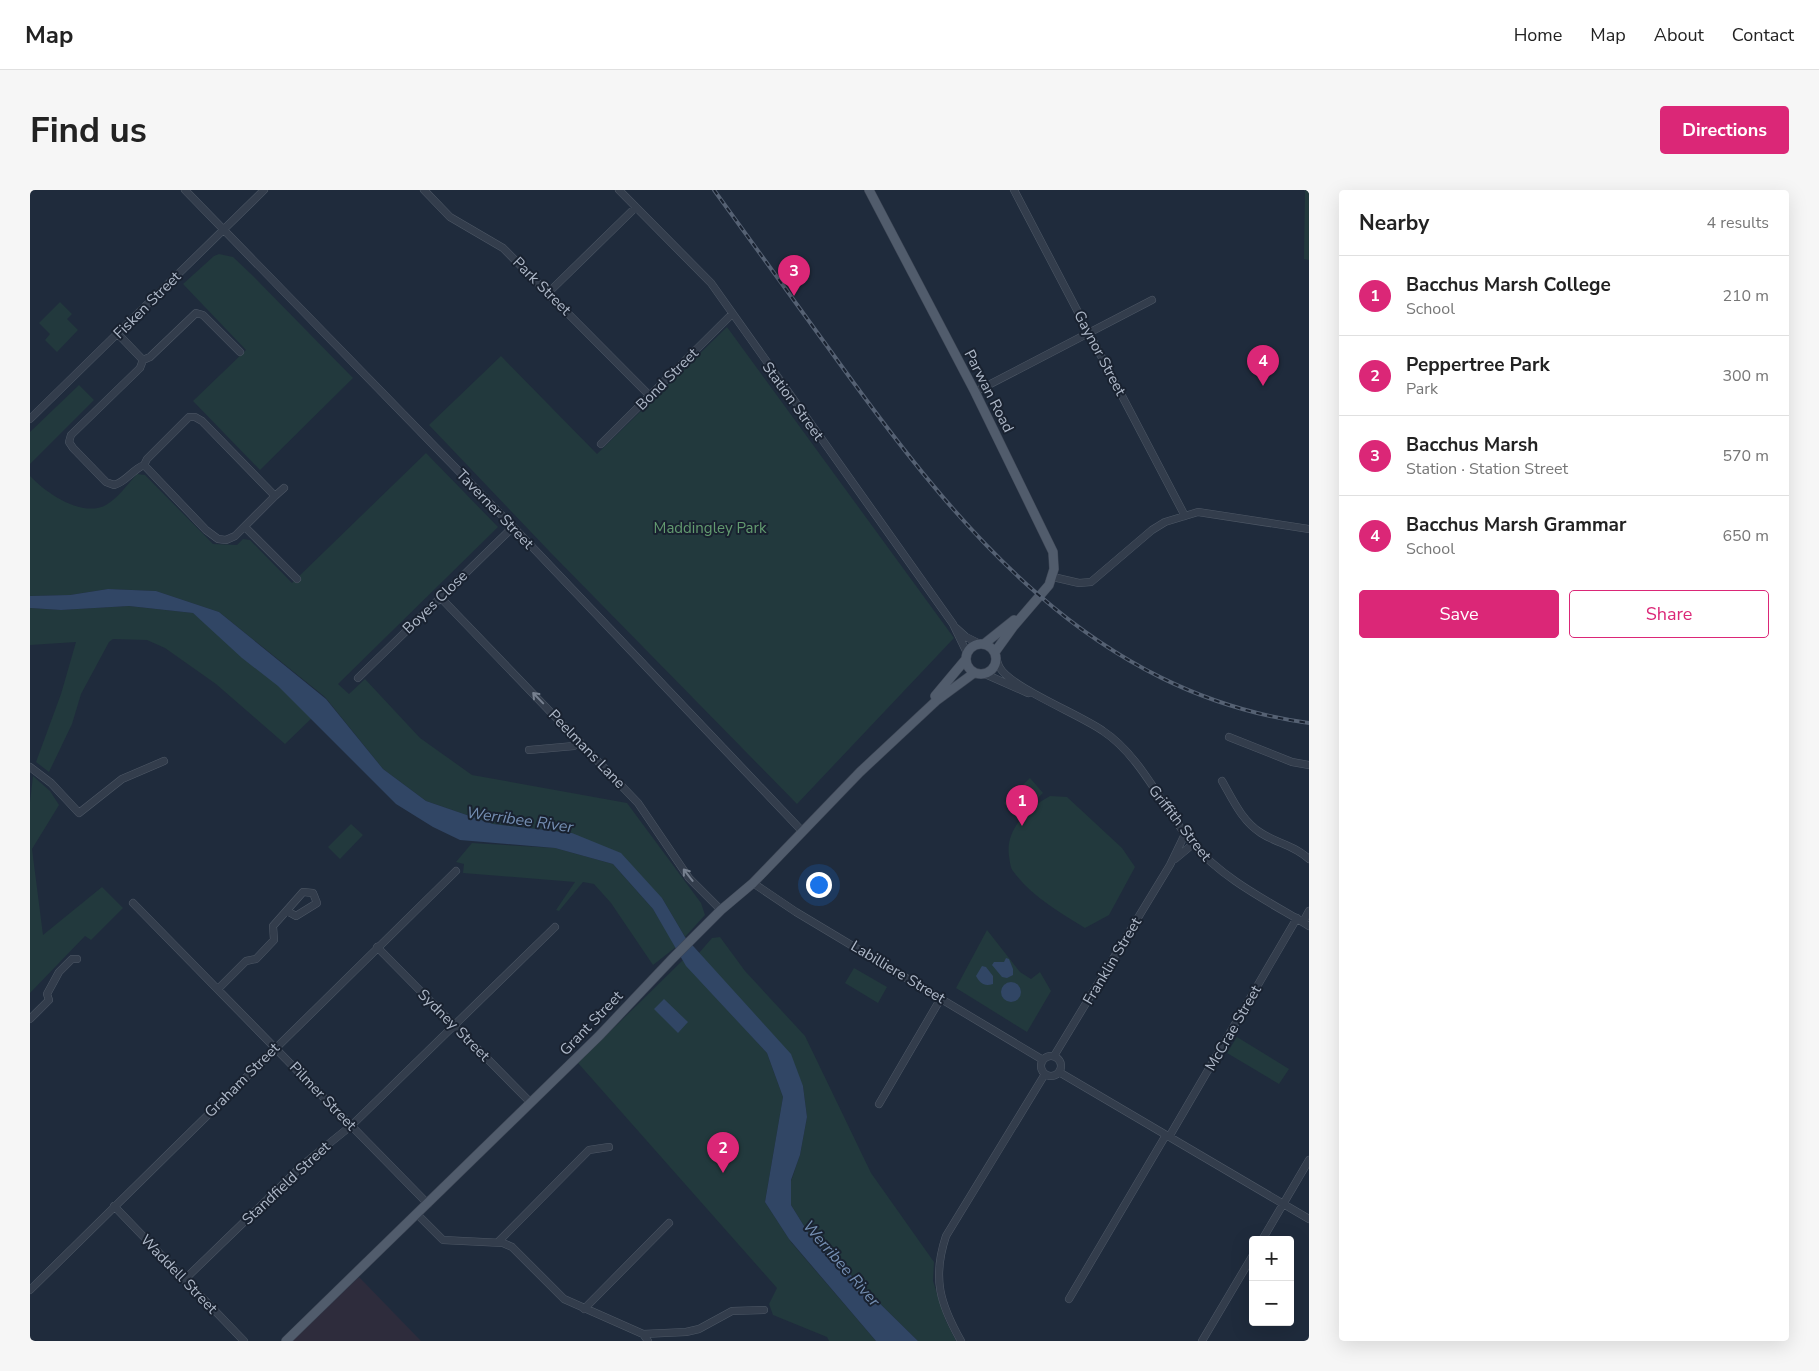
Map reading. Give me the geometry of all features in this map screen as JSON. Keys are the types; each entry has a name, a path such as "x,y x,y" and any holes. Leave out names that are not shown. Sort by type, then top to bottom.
{"main road":[{"name":"Parwan Road","path":"869,190 975,392 1050,542 1054,560 1053,577"},
{"path":"1031,606 996,655 993,668 985,674 974,673 969,668 966,656 972,646 982,644 1031,606 1044,593 1053,577"},
{"path":"982,644 996,655"},
{"name":"Grant Street","path":"912,723 966,656"},
{"name":"Grant Street","path":"286,1341 531,1103 721,910 753,883 802,831 912,723 959,683 974,673"}],"street":[{"name":"Taverner Street","path":"184,190 513,527 802,831"},
{"name":"Fisken Street","path":"30,419 264,190"},
{"name":"Park Street","path":"424,190 450,217 503,248 650,396"},
{"name":"Station Street","path":"620,190 711,283 953,624 966,637 982,644"},
{"name":"Gaynor Street","path":"1014,190 1185,516"},
{"path":"548,293 636,207"},
{"path":"975,392 1152,300"},
{"path":"240,352 203,315 196,313 150,357 143,360 140,368 72,435 69,442 106,482 114,485 122,483 136,469 144,465 147,459 189,417 195,417 202,421 275,496"},
{"name":"Bond Street","path":"601,444 732,314"},
{"path":"118,334 143,360"},
{"path":"144,465 211,535 226,540 245,527 284,488"},
{"path":"1053,577 1079,584 1091,582 1152,530 1165,522 1198,512 1309,529"},
{"path":"245,527 297,579"},
{"name":"Boyes Close","path":"358,678 513,527"},
{"name":"Peelmans Lane","path":"440,597 638,803 689,878 721,910"},
{"name":"Station Street","path":"953,624 966,656"},
{"name":"Griffith Street","path":"996,655 1000,668 1014,680 1112,737 1128,753 1185,834 1211,864 1233,881 1303,922"},
{"name":"Griffith Street","path":"985,674 1089,723"},
{"path":"1229,737 1292,762 1309,766"},
{"path":"529,750 574,746 580,742"},
{"path":"30,767 51,783 79,813 122,780 164,761"},
{"path":"1222,781 1239,812 1251,826 1264,835 1297,848 1309,859"},
{"name":"Franklin Street","path":"1054,1056 1170,865 1185,834"},
{"name":"Franklin Street","path":"1170,865 1179,854 1193,844"},
{"name":"Graham Street","path":"30,1290 376,947 456,871"},
{"name":"Labilliere Street","path":"753,883 790,909 1043,1060"},
{"name":"Pilmer Street","path":"133,903 428,1204"},
{"path":"218,989 246,961 256,959 274,940 273,926 288,911"},
{"name":"McCrae Street","path":"1069,1299 1167,1136 1309,911"},
{"name":"Standfield Street","path":"184,1280 305,1163 352,1125 556,927"},
{"name":"Sydney Street","path":"376,947 531,1103"},
{"path":"30,1019 49,1000 47,994 59,972 72,959 77,959"},
{"path":"879,1104 941,998"},
{"path":"1054,1056 1061,1064 1059,1072 1053,1076 1046,1074 1041,1067 1043,1060 1054,1056"},
{"path":"1059,1072 1309,1219"},
{"path":"961,1341 946,1315 938,1287 938,1267 941,1249 946,1236 1046,1074"},
{"path":"499,1241 589,1150 609,1146"},
{"path":"1264,1236 1309,1160"},
{"name":"Waddell Street","path":"114,1206 244,1341"},
{"path":"418,1214 443,1240 499,1241 512,1247 564,1299 643,1334 686,1332 699,1328 732,1311 764,1310"},
{"path":"584,1309 669,1223"},
{"path":"1202,1341 1249,1262"},
{"path":"643,1334 648,1341"}],"shaded area":[{"path":"359,1277 421,1341 292,1341"}],"green space":[{"path":"1305,190 1309,190 1309,260 1304,259"},
{"path":"219,254 233,257 353,378 260,470 193,401 246,350 183,284 214,256"},
{"path":"60,302 72,314 67,319 78,330 57,352 45,340 50,334 39,323"},
{"name":"Maddingley Park","path":"727,327 954,638 797,804 550,552 429,425 501,356 597,454"},
{"path":"79,385 94,400 30,464 30,432"},
{"path":"426,453 498,527 338,684 349,694 365,679 420,738 472,775 627,803 701,903 705,915 685,937 662,898 572,833 493,824 426,801 383,769 325,697 219,612 156,591 108,589 70,595 30,596 30,476 45,490 65,502 86,508 96,508 110,502 137,474 145,475 213,544 237,545 243,539 250,540 292,583"},
{"path":"129,606 193,613 315,715 285,744 216,684 165,648 147,640 113,639 109,642 81,694 72,724 49,772 36,762 61,694 76,642 30,645 30,608 61,610"},
{"path":"33,776 50,791 59,805 32,849 43,935 102,887 123,908 91,940 85,936 30,993 30,802"},
{"path":"1030,778 1043,793 1016,818 1004,803"},
{"path":"1050,796 1067,797 1122,848 1135,867 1109,915 1085,928 1037,896 1020,880 1011,866 1009,846 1015,828 1034,806"},
{"path":"351,824 363,835 340,859 328,847"},
{"path":"472,843 555,848 613,864 653,909 676,947 653,965 611,903 594,884 583,882 559,911 556,910 575,882 463,873 464,864 456,862"},
{"path":"987,930 1020,972 1031,979 1040,972 1051,991 1027,1032 956,988"},
{"path":"720,937 745,971 805,1036 871,1173 934,1262 933,1281 945,1319 956,1341 918,1341 809,1234 791,1205 791,1181 800,1155 807,1117 803,1086 699,953 712,938"},
{"path":"683,960 767,1053 783,1097 765,1202 791,1242 876,1341 829,1341 827,1337 773,1315 769,1304 777,1288 578,1063"},
{"path":"854,968 887,987 878,1003 845,983"},
{"path":"1237,1037 1289,1069 1279,1084 1227,1053"}],"water":[{"path":"108,589 156,591 219,612 326,699 383,769 426,801 493,824 572,833 621,853 662,898 685,937 791,1054 803,1086 807,1117 800,1155 791,1180 791,1205 809,1234 918,1341 876,1341 789,1239 765,1202 783,1097 767,1053 686,966 653,909 613,864 555,848 460,840 433,827 396,804 278,686 242,658 193,613 129,606 61,610 30,608 30,596 70,595"},
{"path":"1006,958 1009,959 1013,969 1013,975 1007,978 1002,977 992,965 994,962 1004,962"},
{"path":"982,966 986,967 993,976 993,984 985,985 976,976"},
{"path":"1011,982 1018,985 1021,992 1018,999 1011,1002 1004,999 1001,992 1004,985"},
{"path":"664,999 688,1022 678,1033 654,1009"}],"railway":[{"path":"714,190 840,364 933,486 984,543 1038,594 1097,640 1161,678 1231,706 1309,723"}],"place":[{"name":"Bacchus Marsh","path":"794,296"},
{"name":"Bacchus Marsh Grammar","path":"1263,386"},
{"name":"Bacchus Marsh College","path":"1022,826"},
{"name":"Peppertree Park","path":"723,1173"}],"water label":[{"name":"Werribee River","path":"520,819"},
{"name":"Werribee River","path":"842,1263"}]}
